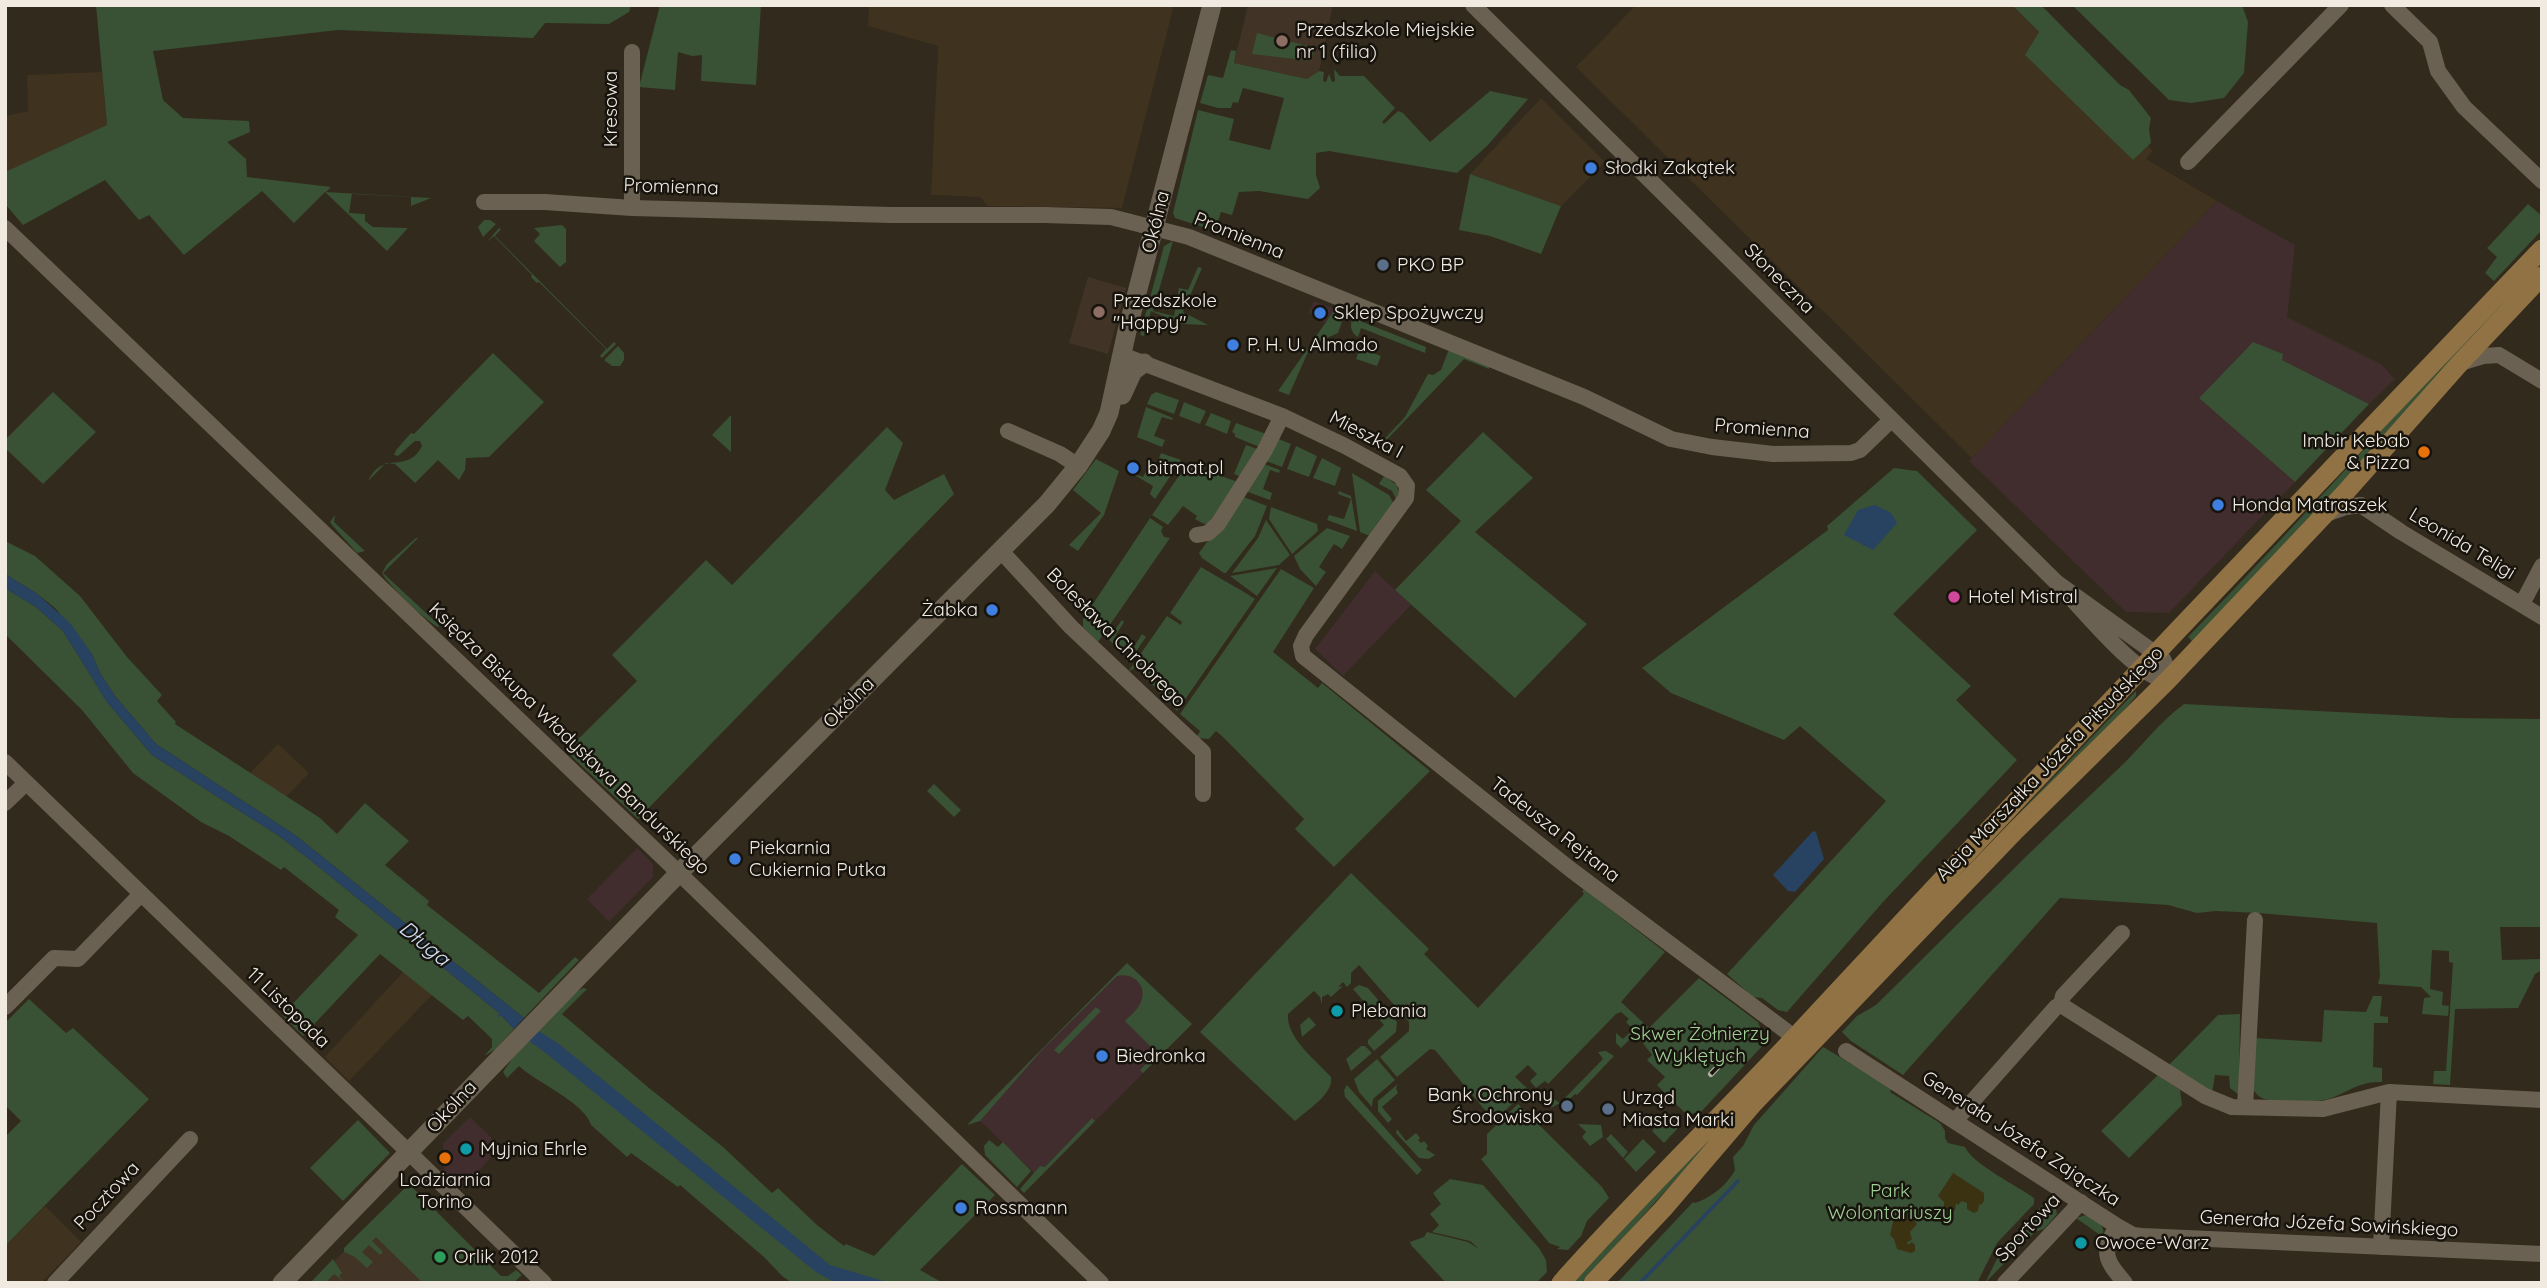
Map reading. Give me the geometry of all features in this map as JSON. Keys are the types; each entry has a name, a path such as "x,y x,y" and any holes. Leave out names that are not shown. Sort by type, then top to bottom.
{"main road":[{"name":"Aleja Marszałka Józefa Piłsudskiego","path":"1561,1283 1979,838 2542,248"},
{"name":"Aleja Marszałka Józefa Piłsudskiego","path":"1593,1283 1816,1038 2025,820 2167,681 2324,515 2498,321 2542,276"}],"street":[{"name":"Okólna","path":"282,1283 679,873 1052,499 1078,466 1101,432 1109,413 1212,5"},
{"name":"Słoneczna","path":"1473,5 2142,669 2167,681"},
{"path":"2188,162 2341,5"},
{"path":"2392,5 2430,42 2438,71 2464,107 2542,181"},
{"name":"Kresowa","path":"632,52 632,208"},
{"name":"Promienna","path":"484,202 891,215 1111,217 1189,237 1584,397 1671,439 1773,454 1852,453 1860,450 1891,420"},
{"name":"Księdza Biskupa Władysława Bandurskiego","path":"5,228 679,873 1101,1283"},
{"path":"2498,321 2496,341 2499,355"},
{"name":"Mieszka I","path":"1122,355 1282,416 1400,476 1408,490 1406,498 1350,572 1301,646"},
{"path":"2460,363 2483,356 2499,355 2542,381"},
{"path":"1109,413 1122,396 1133,371 1144,363"},
{"path":"1197,535 1208,533 1218,524 1265,450 1282,416"},
{"path":"1009,431 1060,454 1078,466"},
{"path":"2324,515 2361,505 2366,469"},
{"name":"Leonida Teligi","path":"2361,505 2542,617"},
{"name":"Bolesława Chrobrego","path":"1001,551 1072,626 1203,752 1203,793"},
{"path":"2522,604 2542,566"},
{"name":"Słoneczna","path":"2056,582 2156,654"},
{"name":"Tadeusza Rejtana","path":"1301,646 1303,656 1559,861 1794,1037"},
{"path":"2156,654 2166,663 2167,681"},
{"name":"11 Listopada","path":"5,762 544,1283"},
{"path":"5,803 26,783"},
{"path":"5,1007 54,958 78,959 141,894"},
{"path":"2245,1107 2255,920"},
{"path":"2063,1006 2063,996 2122,933"},
{"path":"1955,1121 2056,1007 2063,1006 2205,1096 2224,1105 2323,1109 2389,1092 2542,1100"},
{"name":"Generała Józefa Zajączka","path":"1846,1051 2117,1226 2107,1244 2106,1255 2125,1283"},
{"path":"2381,1247 2389,1092"},
{"name":"Pocztowa","path":"55,1283 190,1139"},
{"name":"Sportowa","path":"2005,1283 2081,1202"},
{"name":"Generała Józefa Sowińskiego","path":"2117,1226 2133,1235 2142,1236 2542,1254"}],"shaded area":[{"path":"869,5 1174,5 1122,208 988,206 980,197 931,195 938,46 868,26"},
{"name":"Przedszkole Miejskie nr 1 (filia)","path":"1248,5 1333,5 1319,71 1307,79 1234,63"},
{"path":"1636,5 2012,5 2153,151 2146,159 2217,201 1972,458 1576,67"},
{"path":"102,72 107,126 5,172 5,116 28,111 27,75"},
{"path":"1541,98 1605,162 1561,206 1470,174"},
{"path":"2217,201 2295,245 2287,317 2381,364 2395,379 2369,404 2282,360 2253,342 2199,398 2295,482 2169,613 2126,612 1969,461"},
{"name":"Przedszkole \"Happy\"","path":"1088,277 1126,288 1108,354 1069,343"},
{"name":"Sklep Spożywczy","path":"1314,301 1335,309 1325,323 1308,313"},
{"path":"1375,571 1411,605 1343,676 1315,649"},
{"path":"278,744 309,773 286,797 250,773"},
{"path":"637,848 653,864 653,877 609,922 587,899"},
{"path":"1127,963 1192,1024 1039,1178 975,1116"},
{"path":"403,972 432,995 349,1081 325,1057"},
{"path":"470,1117 501,1147 461,1189 444,1172 443,1144"},
{"path":"391,1203 505,1283 313,1283"},
{"path":"45,1206 81,1242 41,1283 5,1283 5,1246"}],"green space":[{"path":"96,5 631,5 629,12 609,24 545,23 533,38 338,30 153,51 163,100 183,118 249,121 250,132 227,142 246,159 247,177 331,187 326,192 431,198 411,206 411,197 352,194 349,213 365,214 365,221 373,227 408,228 387,251 325,192 294,223 262,191 184,255 149,215 139,220 105,180 23,225 5,204 5,172 107,125"},
{"path":"660,5 761,5 756,85 701,81 702,55 692,56 678,52 675,90 639,87"},
{"path":"2012,5 2041,5 2120,85 2129,90 2151,118 2151,143 2133,160 2025,55 2039,32"},
{"path":"2072,5 2242,5 2248,22 2244,73 2224,98 2191,103 2169,100"},
{"path":"1257,33 1315,48 1311,61 1252,54"},
{"path":"1238,42 1234,63 1307,79 1319,71 1324,72 1323,81 1326,82 1329,74 1332,82 1335,81 1334,69 1340,76 1364,76 1395,108 1382,122 1384,124 1398,111 1430,142 1490,91 1528,99 1487,146 1457,173 1329,151 1316,153 1316,175 1320,188 1308,199 1259,191 1239,192 1232,215 1221,212 1215,231 1175,218 1173,213 1198,110 1234,119 1229,140 1270,150 1284,98 1243,88 1238,103 1233,102 1231,108 1200,103 1208,75 1223,78 1231,50 1236,51"},
{"path":"1470,174 1561,206 1541,254 1490,236 1459,230"},
{"path":"2528,204 2542,216 2542,230 2494,281 2485,273 2497,257 2487,248"},
{"path":"484,220 496,224 483,237 478,227"},
{"path":"562,225 566,229 566,262 560,267 534,241 540,234 534,228"},
{"path":"501,229 495,236 607,349 614,342 616,344 602,358 600,356 606,349 531,277 494,236 487,242"},
{"path":"1173,241 1153,311 1174,316 1179,288 1188,290 1198,267 1202,268 1183,312 1208,325 1181,324 1151,311 1144,336 1140,335 1164,246"},
{"path":"2542,258 2542,263 2470,339 2306,524 2194,643 2188,637"},
{"path":"1335,309 1345,313 1338,333 1311,345 1289,395 1278,391"},
{"path":"1363,313 1360,321 1426,347 1425,353 1361,328 1358,337 1351,325 1353,318"},
{"path":"2253,342 2283,354 2282,360 2369,404 2295,482 2199,398"},
{"path":"618,346 624,353 624,360 620,366 612,366 604,360"},
{"path":"1360,348 1381,356 1377,366 1356,359"},
{"path":"1449,349 1489,366 1489,369 1464,359 1377,450 1375,449 1405,417 1428,374 1433,375 1441,370"},
{"path":"493,353 544,402 489,457 466,458 465,470 459,480 438,460 415,483 395,464 389,463 416,455 422,446 420,441 415,441 398,456 394,455 411,433 414,434"},
{"path":"53,392 96,432 43,484 5,448 6,439"},
{"path":"1156,392 1179,400 1174,414 1147,404 1151,395"},
{"path":"1184,402 1206,411 1200,424 1179,416"},
{"path":"1146,407 1173,418 1162,417 1154,436 1165,440 1162,447 1137,437"},
{"path":"1211,413 1231,421 1227,434 1205,425"},
{"path":"731,415 731,452 712,435"},
{"path":"1236,423 1269,435 1262,448 1235,437 1232,432"},
{"path":"887,427 903,443 885,490 894,500 944,474 954,494 638,819 566,751 637,681 612,655 706,560 732,585"},
{"path":"1483,432 1533,478 1475,532 1587,624 1515,698 1395,590 1461,521 1426,490"},
{"path":"1276,438 1291,444 1282,467 1263,460"},
{"path":"1246,445 1260,450 1244,478 1234,474"},
{"path":"1296,446 1317,456 1309,477 1287,469"},
{"path":"1161,453 1181,460 1155,499 1150,494 1153,486 1129,472 1143,477 1148,468 1155,469"},
{"path":"1322,458 1341,468 1335,486 1313,478"},
{"path":"1096,459 1119,471 1104,515 1078,551 1069,545 1101,513 1073,490"},
{"path":"1261,463 1280,470 1279,473 1270,470 1263,489 1272,493 1270,500 1245,491"},
{"path":"1187,464 1238,482 1210,523 1204,524 1195,519 1197,516 1183,506 1168,525 1152,515"},
{"path":"384,465 368,481 374,471"},
{"path":"1894,468 1917,471 1977,530 1893,614 1971,686 1956,700 2017,760 1883,902 1787,1012 1778,1010 1762,998 1753,997 1727,974 1886,801 1800,726 1784,740 1671,693 1642,668 1828,530 1827,526"},
{"path":"1352,473 1389,495 1394,504 1370,536 1360,532"},
{"path":"1384,476 1397,485 1397,501 1392,491 1379,484"},
{"path":"1339,491 1351,496 1357,531 1327,520 1329,515 1344,519 1351,499 1338,494"},
{"path":"1241,496 1267,506 1255,536 1224,573 1199,553"},
{"path":"1271,507 1317,524 1318,531 1292,554 1269,519"},
{"path":"335,515 334,522 365,551 357,553 332,525 330,522"},
{"path":"1150,518 1163,527 1161,531 1164,537 1170,538 1098,642 1083,627 1083,619"},
{"path":"1266,520 1290,555 1279,565 1232,573 1258,538"},
{"path":"1327,528 1350,536 1342,549 1334,544 1319,567 1326,572 1316,586 1300,569 1294,556"},
{"path":"416,538 383,573 440,626 438,627 407,602 382,573 387,564"},
{"path":"5,541 35,556 80,596 127,657 162,695 157,701 175,724 320,818 337,834 365,803 409,841 385,865 429,901 427,905 539,993 575,957 579,960 524,1018 295,835 156,744 115,696 100,673 92,654 55,608 5,574"},
{"path":"1201,567 1255,599 1177,711 1136,667 1128,672 1167,616 1181,625 1182,622 1170,613"},
{"path":"1277,568 1257,596 1230,576"},
{"path":"1281,569 1314,588 1273,652 1318,688 1322,683 1430,771 1334,867 1295,829 1304,819 1223,737 1216,731 1209,739 1196,738 1200,731 1180,714"},
{"path":"5,588 36,607 63,631 107,702 152,755 279,836 499,1013 514,1029 496,1049 484,1056 492,1047 492,1039 468,1016 463,1020 380,954 303,1036 282,1015 358,935 335,917 339,910 284,867 281,870 229,836 201,822 133,773 82,710 5,634"},
{"path":"1122,620 1124,622 1116,635 1134,647 1142,634 1146,637 1130,660 1108,639"},
{"path":"2136,691 2136,696 2120,715 1910,927"},
{"path":"2184,704 2453,718 2542,719 2542,927 2500,927 2502,960 2542,959 2542,970 2535,974 2518,1008 2455,1009 2450,1085 2433,1084 2434,1071 2446,1071 2453,963 2449,962 2449,951 2432,950 2430,989 2443,992 2442,1005 2449,1006 2448,1016 2422,1014 2424,998 2431,997 2421,987 2378,984 2380,976 2377,923 2258,913 2197,913 2168,905 2060,898 1903,1075 1851,1041 1842,1032 1857,1016 1876,1005"},
{"path":"934,784 961,810 954,817 927,791"},
{"name":"Skwer Żołnierzy Wyklętych","path":"1351,873 1429,949 1424,954 1478,1008 1584,894 1584,889 1665,952 1621,1002 1649,1028 1699,978 1758,1022 1766,1042 1699,1114 1693,1113 1689,1117 1657,1085 1665,1077 1647,1060 1652,1055 1642,1042 1631,1038 1621,1048 1616,1043 1616,1033 1623,1039 1633,1029 1626,1022 1629,1019 1621,1012 1548,1084 1545,1081 1536,1088 1530,1081 1537,1074 1528,1065 1515,1077 1528,1089 1494,1121 1435,1050 1430,1049 1397,1077 1380,1057 1409,1031 1409,1022 1359,965 1351,973 1351,983 1347,987 1343,982 1338,987 1343,986 1331,997 1328,994 1322,997 1322,1005 1320,997 1314,991 1288,1014 1292,1032 1297,1040 1331,1077 1331,1083 1324,1095 1295,1121 1200,1032"},
{"path":"1127,963 1192,1024 1143,1073 1140,1070 1157,1053 1125,1021 1139,1006 1143,992 1134,979 1117,976 1042,1050 980,1121 967,1125"},
{"path":"1359,985 1368,988 1397,1022 1396,1032 1374,1051 1368,1040 1384,1025 1353,989"},
{"path":"583,988 587,989 562,1014 723,1147 772,1193 778,1188 844,1246 846,1244 874,1256 962,1164 995,1195 920,1270 943,1283 792,1283 680,1185 678,1187 631,1153 627,1157 591,1125 587,1117 570,1101 519,1066 507,1078 503,1072 514,1056 574,993"},
{"path":"2373,996 2382,996 2380,1016 2388,1017 2388,1023 2374,1023 2373,1067 2382,1068 2382,1082 2365,1084 2332,1098 2310,1102 2275,1101 2255,1093 2251,1085 2254,1038 2322,1042 2324,1010 2366,1012"},
{"path":"29,999 66,1033 73,1028 149,1099 5,1246 5,1137 21,1121 5,1105 5,1023"},
{"path":"1096,1007 1101,1011 1059,1054 1054,1050"},
{"path":"2240,1014 2239,1095 2230,1088 2229,1076 2215,1075 2212,1093 2168,1066 2218,1015"},
{"path":"1309,1017 1316,1025 1302,1037 1300,1025"},
{"path":"1813,1026 1607,1256 1581,1283 1573,1283"},
{"path":"1361,1046 1365,1046 1372,1053 1351,1071 1346,1059"},
{"name":"Park Wolontariuszy","path":"1823,1047 1892,1088 1890,1092 1940,1123 1948,1143 1965,1147 1976,1160 2034,1198 2034,1204 1997,1243 1977,1283 1617,1283 1693,1202 1707,1198 1728,1181 1735,1170 1733,1157 1743,1146 1754,1125"},
{"path":"1606,1051 1614,1056 1577,1095 1561,1107 1558,1104 1551,1108 1552,1098 1560,1103 1603,1059 1598,1052"},
{"path":"1377,1059 1395,1080 1373,1099 1372,1107 1359,1092 1354,1079"},
{"path":"2158,1075 2180,1090 2182,1105 2129,1158 2101,1131"},
{"path":"1398,1084 1398,1093 1382,1107 1392,1119 1388,1123 1378,1111 1378,1101"},
{"path":"1347,1085 1422,1170 1417,1175 1345,1097 1344,1090"},
{"path":"1518,1104 1602,1187 1609,1198 1587,1221 1581,1236 1568,1250 1557,1249 1560,1247 1549,1243 1481,1159 1487,1154 1487,1134"},
{"path":"1092,1118 1095,1121 1024,1193 1020,1189 1040,1166 1045,1167"},
{"path":"1665,1118 1679,1127 1664,1143 1652,1131"},
{"path":"358,1120 390,1153 343,1201 310,1168"},
{"path":"1578,1124 1601,1125 1603,1137 1590,1146 1582,1137 1586,1132"},
{"path":"1397,1129 1406,1141 1416,1133 1420,1138 1418,1140 1421,1143 1424,1141 1428,1146 1426,1149 1435,1155 1429,1159 1419,1158 1396,1133"},
{"path":"1611,1134 1628,1152 1623,1158 1606,1139"},
{"path":"1643,1139 1656,1152 1636,1172 1624,1159"},
{"path":"989,1140 998,1147 1003,1142 1031,1171 1017,1187 985,1155 984,1146"},
{"path":"1450,1179 1483,1185 1539,1248 1546,1260 1547,1272 1536,1283 1446,1283 1411,1245 1410,1242 1424,1237 1427,1232 1468,1242 1479,1249 1470,1241 1432,1232 1439,1225 1430,1214 1441,1204 1433,1193"},
{"name":"Orlik 2012","path":"409,1184 501,1276 508,1276 516,1270 522,1275 513,1283 423,1283 376,1237 372,1241 383,1252 380,1255 369,1245 362,1252 373,1262 367,1268 355,1257 344,1252 344,1248"},
{"path":"2044,1204 2055,1205 2057,1214 2044,1229 2035,1232 1985,1283 2003,1247 2005,1245 2009,1248 2036,1220 2032,1216"},
{"path":"2086,1215 2102,1226 2103,1237 2076,1218"},
{"path":"333,1259 342,1273 339,1276 346,1283 334,1274 325,1283 310,1283"}],"sand":[{"path":"1953,1173 1984,1193 1984,1201 1979,1204 1978,1211 1974,1213 1967,1209 1967,1203 1962,1201 1958,1205 1956,1203 1955,1210 1950,1212 1944,1208 1944,1202 1938,1196"},
{"path":"1907,1213 1917,1224 1910,1232 1912,1240 1907,1242 1908,1245 1912,1242 1915,1245 1915,1251 1911,1253 1897,1249 1890,1235 1893,1222"}],"water":[{"path":"1875,505 1891,513 1897,523 1873,550 1844,535 1858,510"},
{"name":"Długa","path":"5,574 36,593 70,623 92,654 100,673 115,696 156,744 295,835 524,1018 514,1029 502,1016 498,1017 499,1013 279,836 152,755 107,702 63,631 36,607 5,588"},
{"path":"1813,831 1816,832 1824,859 1795,892 1788,891 1773,875"},
{"path":"537,1030 559,1044 830,1265 890,1283 836,1283 816,1272 528,1040"}],"waterway":[{"path":"1640,1283 1738,1181"}],"railway":[{"path":"1711,1074 1731,1053"}],"place":[{"name":"Przedszkole Miejskie nr 1 (filia)","path":"1282,41"},
{"name":"Słodki Zakątek","path":"1591,168"},
{"name":"PKO BP","path":"1383,265"},
{"name":"Przedszkole \"Happy\"","path":"1099,312"},
{"name":"Sklep Spożywczy","path":"1320,313"},
{"name":"P. H. U. Almado","path":"1233,345"},
{"name":"Imbir Kebab & Pizza","path":"2424,452"},
{"name":"bitmat.pl","path":"1133,468"},
{"name":"Honda Matraszek","path":"2218,505"},
{"name":"Hotel Mistral","path":"1954,597"},
{"name":"Żabka","path":"992,610"},
{"name":"Piekarnia Cukiernia Putka","path":"735,859"},
{"name":"Plebania","path":"1337,1011"},
{"name":"Biedronka","path":"1102,1056"},
{"name":"Bank Ochrony Środowiska","path":"1567,1106"},
{"name":"Urząd Miasta Marki","path":"1608,1109"},
{"name":"Myjnia Ehrle","path":"466,1149"},
{"name":"Lodziarnia Torino","path":"445,1158"},
{"name":"Rossmann","path":"961,1208"},
{"name":"Owoce-Warz","path":"2081,1243"},
{"name":"Orlik 2012","path":"440,1257"}]}
